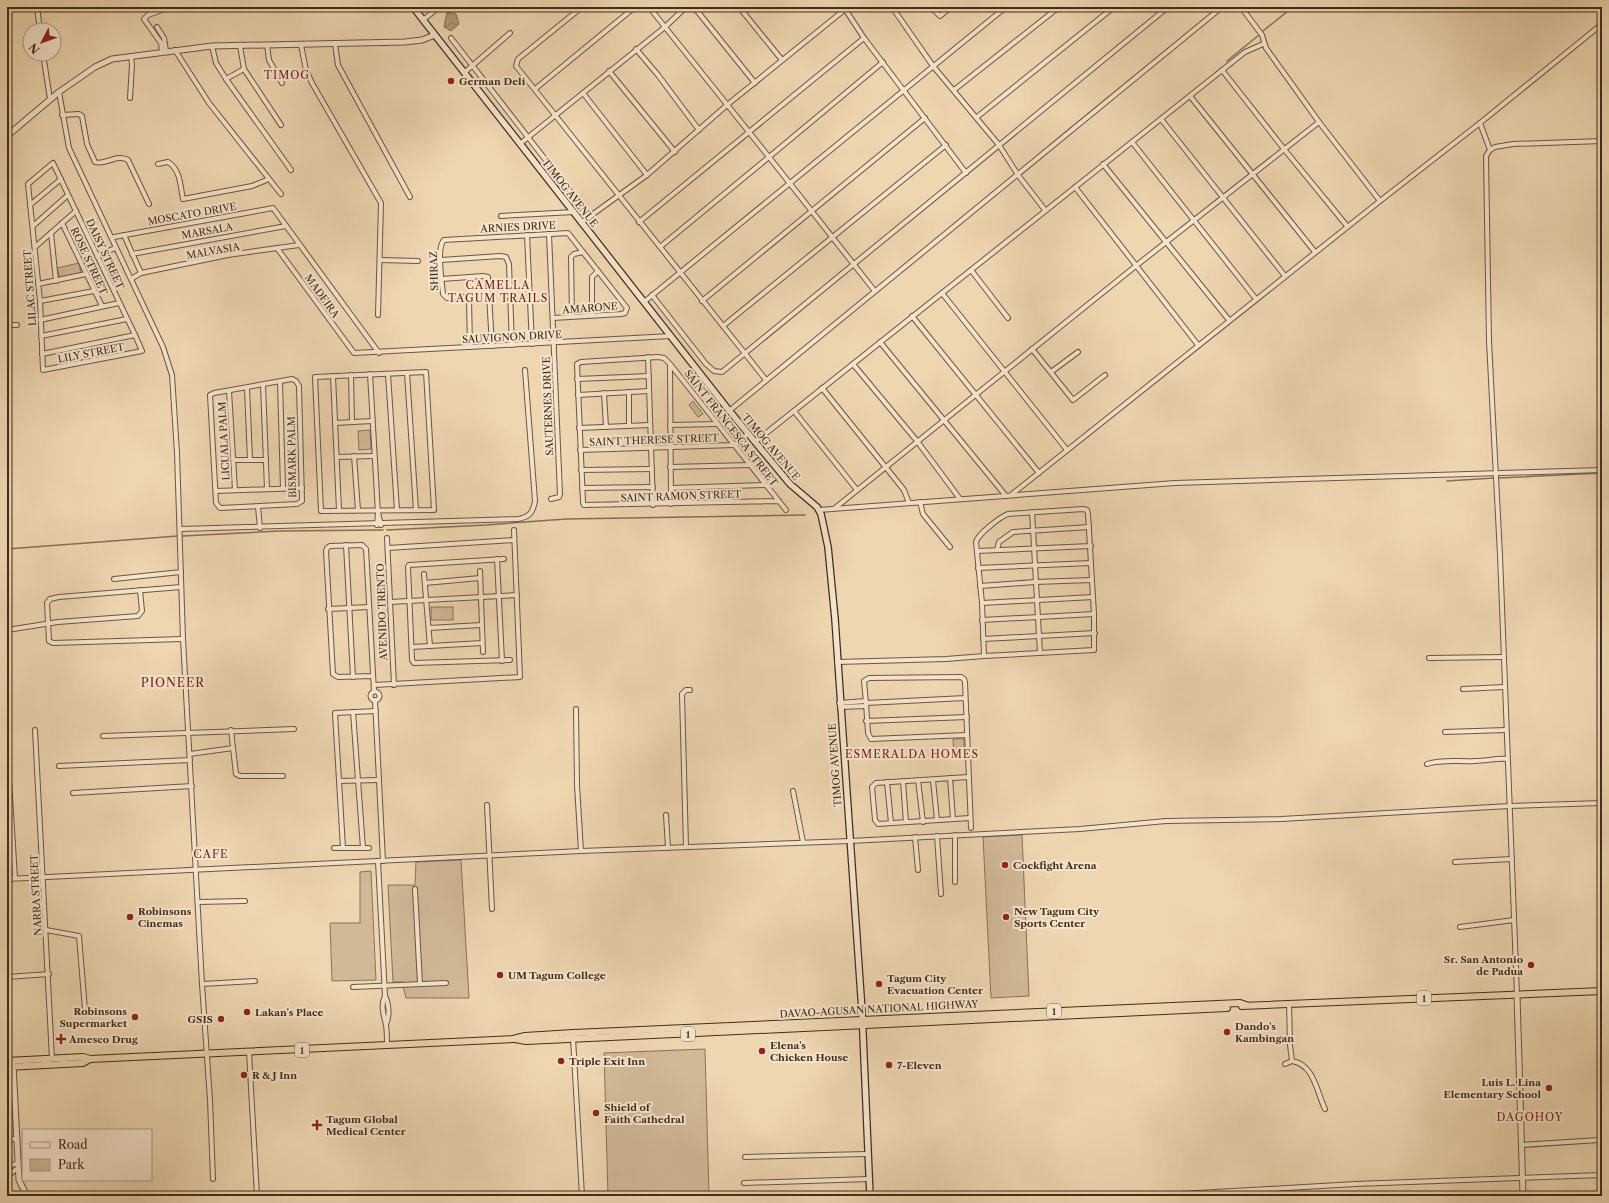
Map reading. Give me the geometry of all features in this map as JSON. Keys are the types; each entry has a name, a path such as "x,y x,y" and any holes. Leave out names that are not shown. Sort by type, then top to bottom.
{"highway":[{"name":"DAVAO-AGUSAN NATIONAL HIGHWAY","path":"10,1064 83,1057 90,1059 207,1054 513,1039 525,1036 590,1035 782,1027 1155,1009 1240,1003 1246,1005 1602,991"},
{"name":"DAVAO-AGUSAN NATIONAL HIGHWAY","path":"513,1039 526,1041 573,1038 590,1035"},
{"name":"DAVAO-AGUSAN NATIONAL HIGHWAY","path":"10,1064 83,1062 90,1059"}],"main road":[{"name":"TIMOG AVENUE","path":"413,7 729,411 790,484 819,510 824,524 828,548 837,662 862,1022 870,1196"}],"street":[{"path":"37,7 39,22"},
{"path":"164,51 144,19 148,14 162,8 170,7"},
{"path":"423,20 439,7"},
{"path":"582,7 516,62 516,66 535,89 554,117 620,196 639,222 766,380"},
{"path":"535,89 635,7"},
{"path":"649,7 874,290"},
{"path":"520,143 665,27 686,7"},
{"path":"694,7 754,83"},
{"path":"739,7 782,60"},
{"path":"892,7 933,66 999,145 1018,175 1045,210"},
{"path":"931,7 940,16 951,7"},
{"path":"644,302 1006,7"},
{"path":"954,90 1059,7"},
{"path":"977,117 1114,7"},
{"path":"652,296 706,364 714,371 722,372 966,174 999,145 1168,7"},
{"path":"729,411 874,290 1018,175 1222,7"},
{"path":"1241,7 1258,30 1264,44 1319,122 1380,200"},
{"path":"582,222 647,175 727,105 846,8 864,38 884,62 903,90 946,145 966,174"},
{"path":"1008,496 1347,226 1480,123 1602,24"},
{"path":"157,28 164,38 164,51"},
{"path":"465,72 510,33"},
{"path":"7,136 59,92 95,67 112,59 164,51 212,46 267,46 415,41 435,35"},
{"path":"452,38 590,217"},
{"path":"639,222 864,38"},
{"path":"335,44 338,65 410,197"},
{"path":"755,442 1245,52 1264,44"},
{"path":"301,45 306,70 312,83 379,197 381,209 378,315"},
{"path":"212,46 216,63 226,79 291,170"},
{"path":"240,46 244,69 281,125"},
{"path":"267,46 269,60 282,84"},
{"path":"636,49 658,75 699,130"},
{"path":"174,50 209,103 281,194"},
{"path":"130,98 132,65 131,56"},
{"path":"44,62 50,99"},
{"path":"660,247 884,62"},
{"path":"226,79 244,69"},
{"path":"1222,70 1347,226"},
{"path":"609,71 675,152"},
{"path":"59,92 69,148 163,347 171,369 177,453 183,639 213,1179"},
{"path":"583,93 647,175"},
{"path":"1190,96 1315,252"},
{"path":"62,115 79,114 82,116 87,144 95,162 99,164 116,159 128,160 149,204"},
{"path":"702,301 925,118"},
{"path":"1161,119 1285,276"},
{"path":"834,508 1136,265 1319,122"},
{"path":"1480,123 1490,150"},
{"path":"1523,1196 1510,806 1489,328 1486,156 1494,147 1513,144 1602,141"},
{"path":"1132,142 1195,219 1256,298"},
{"path":"723,326 946,145"},
{"path":"158,164 168,162 175,168 183,200 252,186 269,179"},
{"name":"DAISY STREET","path":"53,163 142,351"},
{"name":"LILAC STREET","path":"42,370 40,301 28,184 53,163"},
{"path":"1103,164 1229,320"},
{"path":"30,205 61,179"},
{"path":"1075,187 1198,345"},
{"path":"33,226 68,195"},
{"name":"MOSCATO DRIVE","path":"114,237 273,208 286,226"},
{"path":"35,247 76,211"},
{"path":"501,216 574,212"},
{"name":"ROSE STREET","path":"62,223 102,306"},
{"path":"286,226 379,353"},
{"name":"MARSALA","path":"132,254 286,226"},
{"path":"51,233 56,281"},
{"name":"ARNIES DRIVE","path":"442,241 447,239 568,233 627,306 626,311"},
{"name":"SAUTERNES DRIVE","path":"549,234 560,494 559,497 551,499"},
{"path":"124,235 141,273"},
{"path":"527,235 532,344"},
{"name":"SHIRAZ","path":"442,241 441,260 444,297 469,299 470,347"},
{"name":"MALVASIA","path":"131,279 141,273 228,255 299,244"},
{"path":"97,256 116,248"},
{"name":"MADEIRA","path":"277,248 354,353"},
{"path":"572,316 571,257 574,254 583,252"},
{"path":"441,260 500,256 506,257 509,264 512,345"},
{"path":"380,260 418,261"},
{"path":"971,270 1008,318"},
{"path":"592,315 592,277 598,271"},
{"path":"38,284 86,274"},
{"path":"442,279 483,276 488,278 492,346"},
{"path":"40,301 94,291"},
{"path":"942,293 1067,450"},
{"path":"40,320 119,303"},
{"name":"AMARONE","path":"553,318 621,314 626,311"},
{"path":"912,316 1039,472"},
{"path":"41,336 127,319"},
{"path":"7,324 17,325"},
{"name":"LILY STREET","path":"42,354 135,335"},
{"name":"SAUVIGNON DRIVE","path":"354,353 379,353 670,336"},
{"path":"880,342 1008,496"},
{"path":"1032,349 1073,400 1105,375"},
{"name":"LILY STREET","path":"42,370 142,351"},
{"path":"1051,372 1078,352"},
{"path":"653,487 582,488 576,366 579,362 648,357 653,487 653,505"},
{"name":"SAINT FRANCESCA STREET","path":"648,357 662,357 670,364 786,510"},
{"path":"670,364 671,504"},
{"path":"853,364 917,441 960,499"},
{"path":"180,529 379,525 518,519 530,515 535,501 526,370"},
{"path":"426,372 434,510 397,510 378,512 358,510 322,511 315,378 407,373 426,372"},
{"path":"407,373 416,510"},
{"path":"370,374 379,525"},
{"path":"388,374 397,510"},
{"path":"351,375 352,422"},
{"path":"333,376 339,510"},
{"path":"577,379 649,376"},
{"name":"BISMARK PALM","path":"292,379 296,380 299,386 302,499 299,504 220,508 216,503 210,397 214,393 280,382 292,379"},
{"path":"280,382 283,488"},
{"path":"263,385 267,489"},
{"path":"246,388 250,460"},
{"path":"822,388 904,490 909,503"},
{"name":"LICUALA PALM","path":"229,391 235,490"},
{"path":"578,395 649,391"},
{"path":"629,392 629,426"},
{"path":"604,393 606,427"},
{"path":"794,411 857,490"},
{"path":"335,423 372,421"},
{"path":"670,425 718,424"},
{"path":"579,428 650,425"},
{"name":"SAINT THERESE STREET","path":"580,450 734,445 748,434"},
{"path":"337,456 374,456"},
{"path":"354,456 358,510"},
{"path":"234,460 266,460"},
{"path":"670,467 751,465"},
{"path":"581,470 652,469"},
{"path":"819,510 1175,483 1602,470"},
{"path":"671,488 766,485"},
{"path":"216,491 302,488"},
{"name":"SAINT RAMON STREET","path":"582,488 584,505 653,505 779,501"},
{"path":"920,502 921,509 950,547"},
{"path":"258,507 260,528"},
{"path":"837,662 946,659 1093,651 1095,646 1095,632 1091,546 1088,514 1085,509 1032,512 1004,516 978,537 977,551 982,603 984,656"},
{"path":"1032,512 1040,653"},
{"path":"997,550 999,542 1009,534 1033,530 1089,527"},
{"path":"374,685 520,677 514,530"},
{"name":"AVENIDO TRENTO","path":"387,538 394,685"},
{"path":"388,548 514,540"},
{"path":"346,545 353,677"},
{"path":"373,676 338,677 333,674 328,608 326,550 330,546 362,545 366,549 374,685 374,691 370,696 375,700 379,780 380,861 385,996 382,1000 388,1020 386,1024 387,1045"},
{"path":"977,551 1091,546"},
{"path":"504,558 409,565 412,660 415,663 510,660"},
{"path":"497,559 502,661"},
{"path":"978,568 1091,563"},
{"path":"480,571 483,652"},
{"path":"114,579 181,572"},
{"path":"424,574 430,646"},
{"path":"425,583 480,578"},
{"path":"980,586 1092,580"},
{"path":"182,586 51,599 47,603 50,624 48,632 50,641 53,643 183,639"},
{"path":"7,630 140,615 142,608 140,590"},
{"path":"390,602 517,595"},
{"path":"982,603 1093,597"},
{"path":"328,608 369,608"},
{"path":"982,620 1094,614"},
{"path":"429,628 481,625"},
{"path":"983,639 1095,632"},
{"path":"412,647 482,642"},
{"path":"1429,658 1503,657"},
{"path":"967,735 871,739 868,734 866,721 864,681 869,678 961,677 964,680 967,717 971,828"},
{"path":"1463,689 1504,687"},
{"path":"686,847 682,694 686,690 690,690"},
{"path":"839,705 965,698"},
{"path":"576,709 581,851"},
{"path":"343,848 335,713 376,711"},
{"path":"353,712 363,848"},
{"path":"866,721 967,717"},
{"path":"103,736 232,730 294,729"},
{"name":"NARRA STREET","path":"35,730 49,974 52,1059"},
{"path":"232,730 234,769 238,775 283,776"},
{"path":"1445,732 1506,730"},
{"path":"190,754 233,748"},
{"path":"1427,764 1436,761 1476,761 1492,758 1508,760"},
{"path":"59,766 190,760"},
{"path":"8,764 15,878"},
{"path":"968,777 876,783 873,786 875,820 879,824 970,818"},
{"path":"950,778 953,819"},
{"path":"339,781 379,780"},
{"path":"918,780 923,822"},
{"path":"933,780 937,820"},
{"path":"903,781 906,822"},
{"path":"887,782 891,823"},
{"path":"72,793 192,786"},
{"path":"793,791 803,842"},
{"path":"7,879 489,857 581,851 850,841 1080,829 1166,821 1245,820 1379,815 1510,806 1602,803"},
{"path":"487,805 492,909"},
{"path":"666,815 668,848"},
{"path":"954,835 955,882"},
{"path":"938,836 941,894"},
{"path":"915,837 918,870"},
{"path":"334,848 369,848"},
{"path":"1455,862 1512,859"},
{"path":"415,889 420,984"},
{"path":"198,902 245,901"},
{"path":"1460,927 1514,920"},
{"path":"46,930 79,936 85,1010"},
{"path":"7,977 49,974"},
{"path":"202,984 255,981"},
{"path":"353,987 446,983"},
{"path":"1289,1003 1292,1061"},
{"path":"573,1038 582,1196"},
{"path":"249,1052 257,1196"},
{"path":"1285,1064 1292,1061 1302,1064 1309,1071 1325,1109"},
{"path":"10,1064 20,1184 27,1196"},
{"path":"7,1139 17,1138"},
{"path":"1522,1145 1600,1140"},
{"path":"745,1157 867,1154"},
{"path":"7,1165 18,1166"},
{"path":"7,1176 18,1166"},
{"path":"1146,1196 1213,1194 1363,1183 1602,1175"},
{"path":"744,1183 869,1179"}],"green space":[{"path":"79,263 81,273 60,278 57,268"},
{"path":"693,401 703,414 698,417 689,405"},
{"path":"370,430 371,449 359,450 358,431"},
{"path":"431,607 453,607 453,620 431,620"},
{"path":"953,739 964,739 964,756 954,756"},
{"name":"New Tagum City Sports Center","path":"1022,835 1029,996 991,998 983,837"},
{"path":"461,860 469,998 406,998 402,982 393,982 388,885 415,885 416,862"},
{"path":"371,871 376,980 332,981 330,923 360,923 360,872"},
{"path":"705,1049 709,1196 608,1196 604,1053"}],"water":[{"path":"447,12 456,14 459,24 451,31 444,27"}],"waterway":[{"path":"1263,31 1293,7"},
{"path":"1227,61 1259,35"},
{"path":"1499,478 1602,473"},
{"path":"1447,481 1494,478"},
{"path":"387,530 566,519 805,515"},
{"path":"183,536 280,531 383,530"},
{"path":"7,549 178,536"}],"place":[{"name":"German Deli","path":"451,81"},
{"name":"Cockfight Arena","path":"1005,865"},
{"name":"Robinsons Cinemas","path":"130,917"},
{"name":"New Tagum City Sports Center","path":"1006,917"},
{"name":"Sr. San Antonio de Padua","path":"1531,965"},
{"name":"UM Tagum College","path":"500,975"},
{"name":"Tagum City Evacuation Center","path":"879,984"},
{"name":"Lakan's Place","path":"247,1012"},
{"name":"Robinsons Supermarket","path":"135,1017"},
{"name":"GSIS","path":"221,1019"},
{"name":"Dando's Kambingan","path":"1227,1032"},
{"name":"Amesco Drug","path":"61,1039"},
{"name":"Elena's Chicken House","path":"762,1051"},
{"name":"Triple Exit Inn","path":"561,1061"},
{"name":"7-Eleven","path":"889,1065"},
{"name":"R & J Inn","path":"244,1075"},
{"name":"Luis L. Lina Elementary School","path":"1549,1088"},
{"name":"Shield of Faith Cathedral","path":"596,1113"},
{"name":"Tagum Global Medical Center","path":"317,1125"}],"district":[{"name":"TIMOG","path":"287,75"},
{"name":"CAMELLA TAGUM TRAILS","path":"498,291"},
{"name":"PIONEER","path":"173,682"},
{"name":"ESMERALDA HOMES","path":"912,754"},
{"name":"CAFE","path":"211,854"},
{"name":"DAGOHOY","path":"1530,1117"}]}
